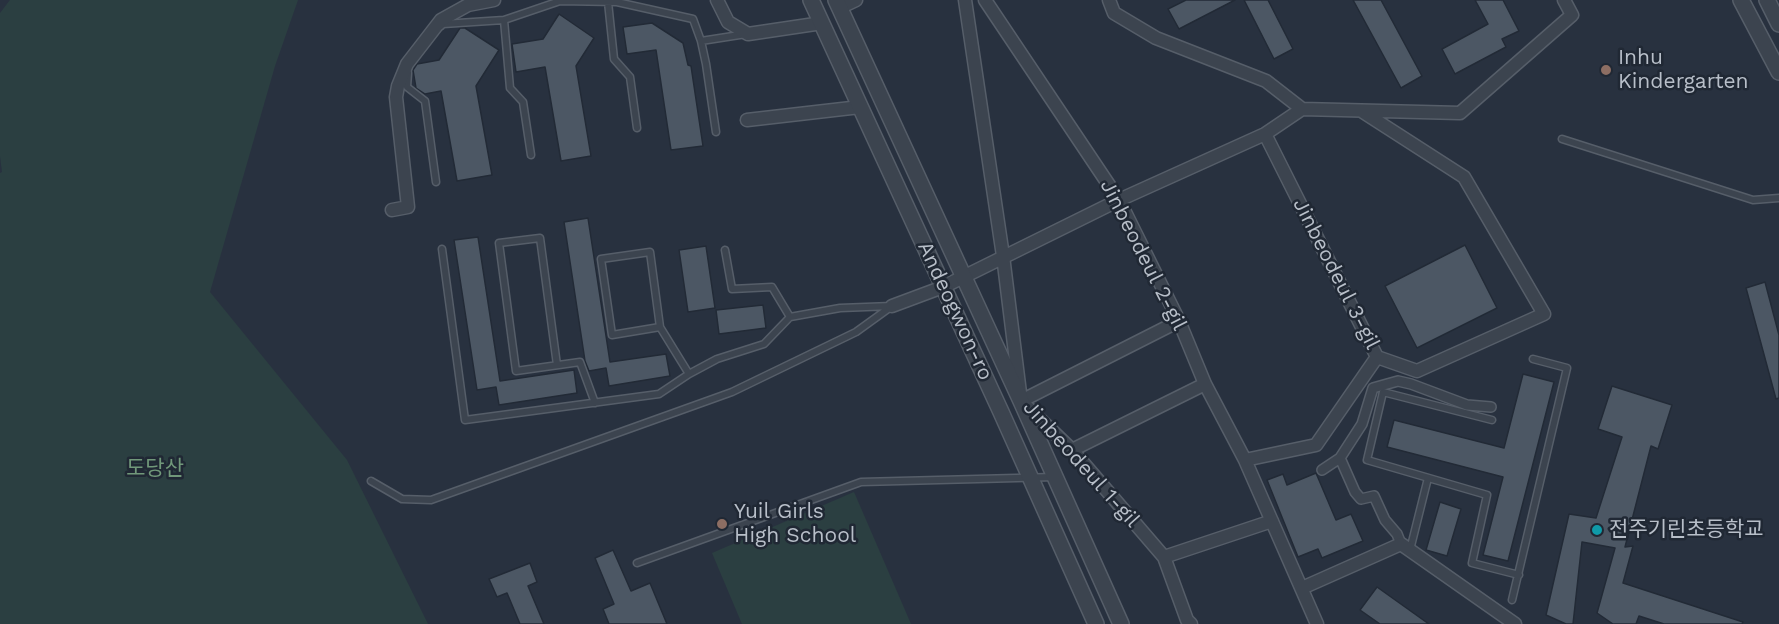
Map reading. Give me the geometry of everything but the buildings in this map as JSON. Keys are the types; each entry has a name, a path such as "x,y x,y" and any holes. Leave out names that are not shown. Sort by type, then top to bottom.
{"street":[{"path":"392,210 408,207 396,97 407,64 441,20 468,5 494,0"},
{"path":"717,0 728,22 748,34 822,23"},
{"name":"Andeogwon-ro","path":"811,0 1096,624"},
{"path":"837,4 856,0"},
{"name":"Jinbeodeul 1-gil","path":"965,0 1003,256 1021,401 1072,450 1164,557 1187,620 1191,624"},
{"name":"Jinbeodeul 2-gil","path":"985,0 1119,200 1179,321 1206,384 1245,460 1317,624"},
{"path":"1109,0 1114,14 1156,38 1266,81 1302,109 1460,113 1572,15 1564,0"},
{"path":"1741,0 1779,72"},
{"path":"1767,0 1779,24"},
{"name":"Andeogwon-ro","path":"837,4 1021,401 1121,624"},
{"path":"747,120 860,107"},
{"path":"892,306 943,287 1119,200 1265,135 1302,109"},
{"name":"Jinbeodeul 3-gil","path":"1265,135 1377,357 1417,371 1544,314 1464,177 1364,112"},
{"path":"1021,401 1179,321"},
{"path":"1245,460 1316,445 1377,357"},
{"path":"1322,470 1340,458 1362,424 1373,388 1398,381 1421,387 1467,405 1491,407"},
{"path":"1072,450 1206,384"},
{"path":"1340,458 1355,492 1361,499 1374,496 1384,520 1405,547 1515,624"},
{"path":"1164,557 1272,520"},
{"path":"1302,588 1405,547"}],"lane":[{"path":"436,182 425,101 407,87 410,64 443,24 504,20 560,1 617,2 693,19 706,64 716,132"},
{"path":"608,2 614,59 630,77 637,128"},
{"path":"504,20 510,88 523,102 531,154"},
{"path":"701,41 748,34"},
{"path":"1562,139 1753,200 1779,198"},
{"path":"557,365 540,238 499,243 516,371 580,362 596,403"},
{"path":"442,249 465,420 659,394 717,359 764,344 790,317 840,308 892,306"},
{"path":"724,250 732,290 772,287 790,317"},
{"path":"660,327 612,335 601,259 650,252 660,327 689,374"},
{"path":"371,481 402,499 431,500 732,392 856,332 892,306"},
{"path":"1512,600 1567,368 1533,359"},
{"path":"1492,420 1383,392 1367,460 1487,495 1472,563 1519,575"},
{"path":"637,563 861,482 1055,477"},
{"path":"1405,547 1428,477"}],"green space":[{"name":"도당산","path":"10,0 298,0 275,66 210,292 347,460 428,624 0,624 0,173 2,172 0,13"},
{"path":"854,492 911,624 742,624 712,553"}],"place":[{"name":"Inhu Kindergarten","path":"1606,70"},
{"name":"Yuil Girls High School","path":"722,524"},
{"name":"전주기린초등학교","path":"1597,530"}]}
